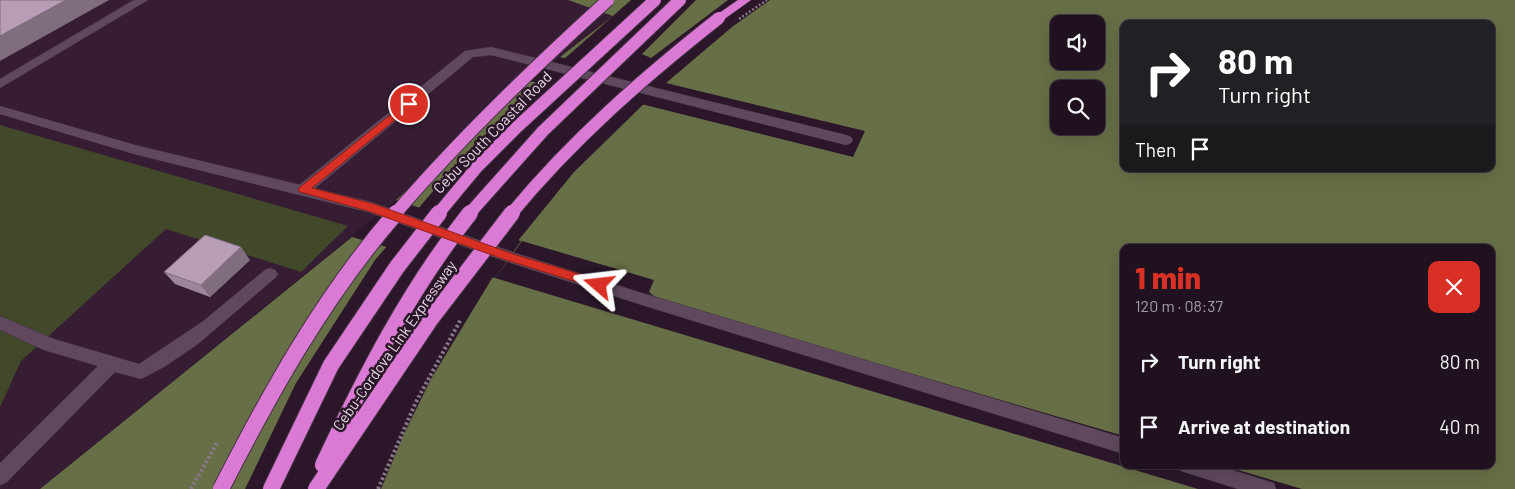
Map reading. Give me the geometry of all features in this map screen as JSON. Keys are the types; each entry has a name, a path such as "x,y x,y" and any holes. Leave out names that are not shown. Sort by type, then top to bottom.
{"highway":[{"path":"221,489 279,382 320,315 356,262 439,164 516,86 608,0"},
{"name":"Cebu South Coastal Road","path":"271,489 332,365 396,268 435,217 477,168 517,127 655,0"},
{"path":"312,489 365,375 422,278 450,239 490,188 528,147 576,98 680,0"},
{"name":"Cebu-Cordova Link Expressway","path":"316,489 445,299 529,194 598,121 656,68 745,0"}],"street":[{"path":"0,84 142,0"},
{"path":"304,190 469,54 491,51 846,140"},
{"path":"0,110 134,149 371,207 510,257 642,300 1120,445"},
{"path":"0,323 50,345 141,372 163,360 239,302 270,274"},
{"path":"0,476 113,363"},
{"path":"1201,469 1267,489"}],"path":[{"path":"737,21 767,0"},
{"path":"378,489 400,434 428,378 465,314"}],"shaded area":[{"path":"0,0 568,0 614,16 529,81 396,200 40,489 0,489"},
{"path":"568,0 1515,0 1515,489 40,489 352,237 495,278 521,241 396,200 529,81 645,105 665,83 560,57 613,16"},
{"path":"0,125 348,226 301,272 166,229 21,361 0,407"}],"pier":[{"path":"631,0 696,0 642,54 651,58 728,0 770,0 732,27 666,83 865,131 853,157 645,105 652,96 574,172 517,242 417,210 456,164 540,80 644,102 661,84 563,60"},
{"path":"522,241 654,280 649,292 659,300 1120,435 1120,466 495,278"},
{"path":"388,245 494,275 431,379 404,434 381,489 245,489 296,383 375,260"},
{"path":"1131,469 1234,469 1302,489 1198,489"}],"building":[{"path":"0,0 66,0 0,36"},
{"path":"205,235 241,247 201,285 164,272"}],"route":[{"path":"409,104 304,190 371,207 510,257 599,285"}]}
